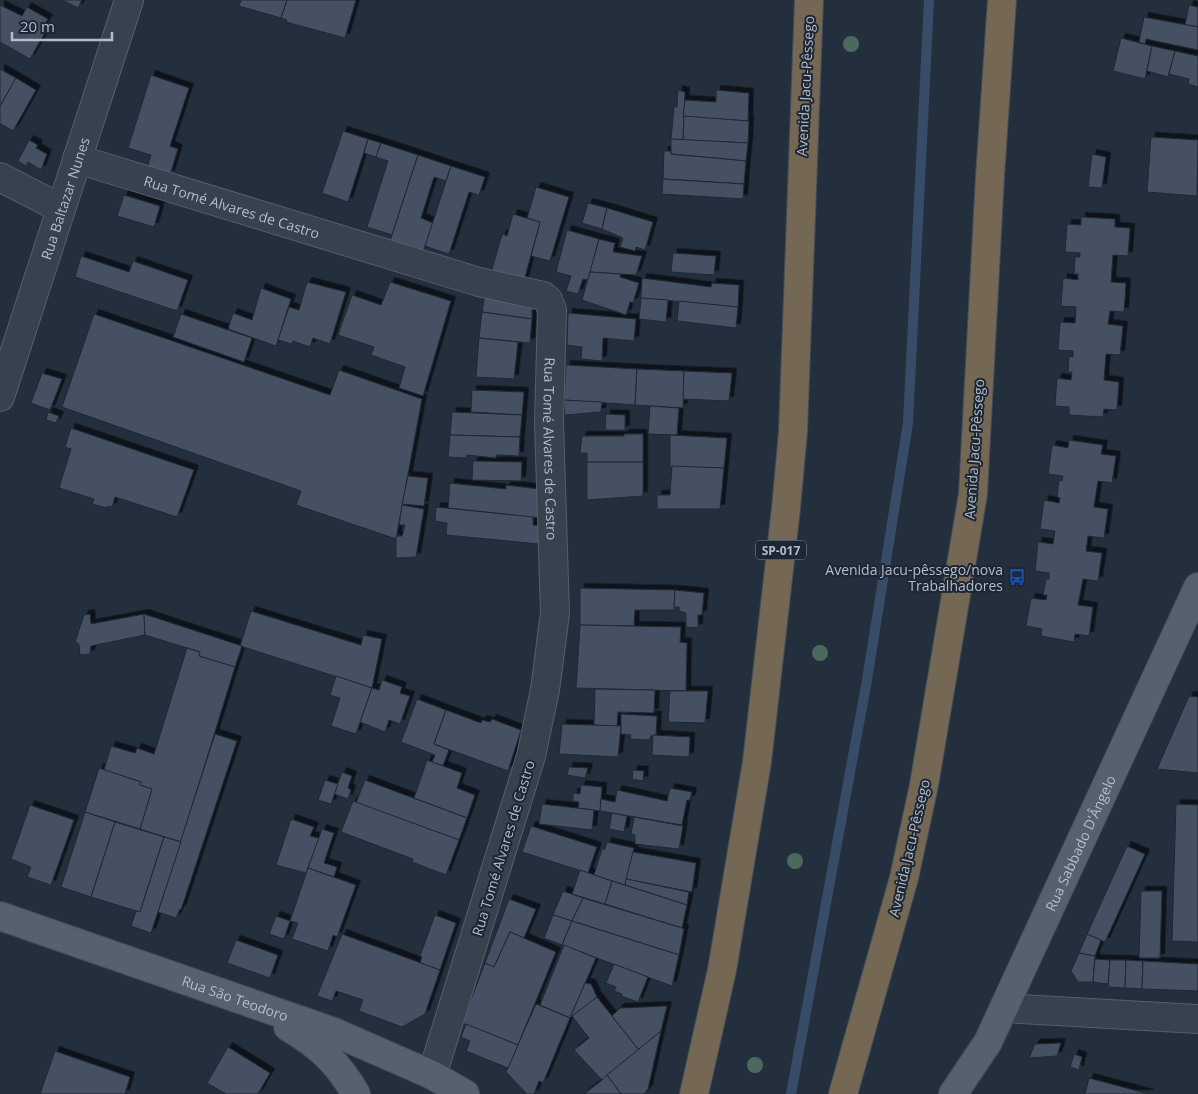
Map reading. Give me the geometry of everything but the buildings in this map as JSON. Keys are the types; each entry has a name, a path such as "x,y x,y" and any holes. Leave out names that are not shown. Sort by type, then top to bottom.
{"highway":[{"name":"Avenida Jacu-Pêssego","path":"694,1094 722,970 757,762 786,508 793,432 809,0"},
{"name":"Avenida Jacu-Pêssego","path":"843,1094 904,878 924,785 974,494 990,176 1002,0"}],"main road":[{"name":"Rua Sabbado D'Ângelo","path":"954,1094 988,1042 1198,587"},
{"name":"Rua São Teodoro","path":"0,916 235,996 334,1032 432,1075 465,1094"},
{"path":"235,996 311,1040 342,1069 356,1094"}],"street":[{"name":"Rua Baltazar Nunes","path":"0,397 129,0"},
{"name":"Rua Tomé Alvares de Castro","path":"77,159 479,282 532,292 548,300 552,310 549,423 554,547 554,623 545,690 531,756 432,1075"},
{"path":"0,177 60,208"},
{"path":"1004,1008 1198,1019"}],"waterway":[{"path":"791,1094 867,680 908,423 929,0"}],"place":[{"name":"Avenida Jacu-pêssego/nova Trabalhadores","path":"1017,577"}]}
